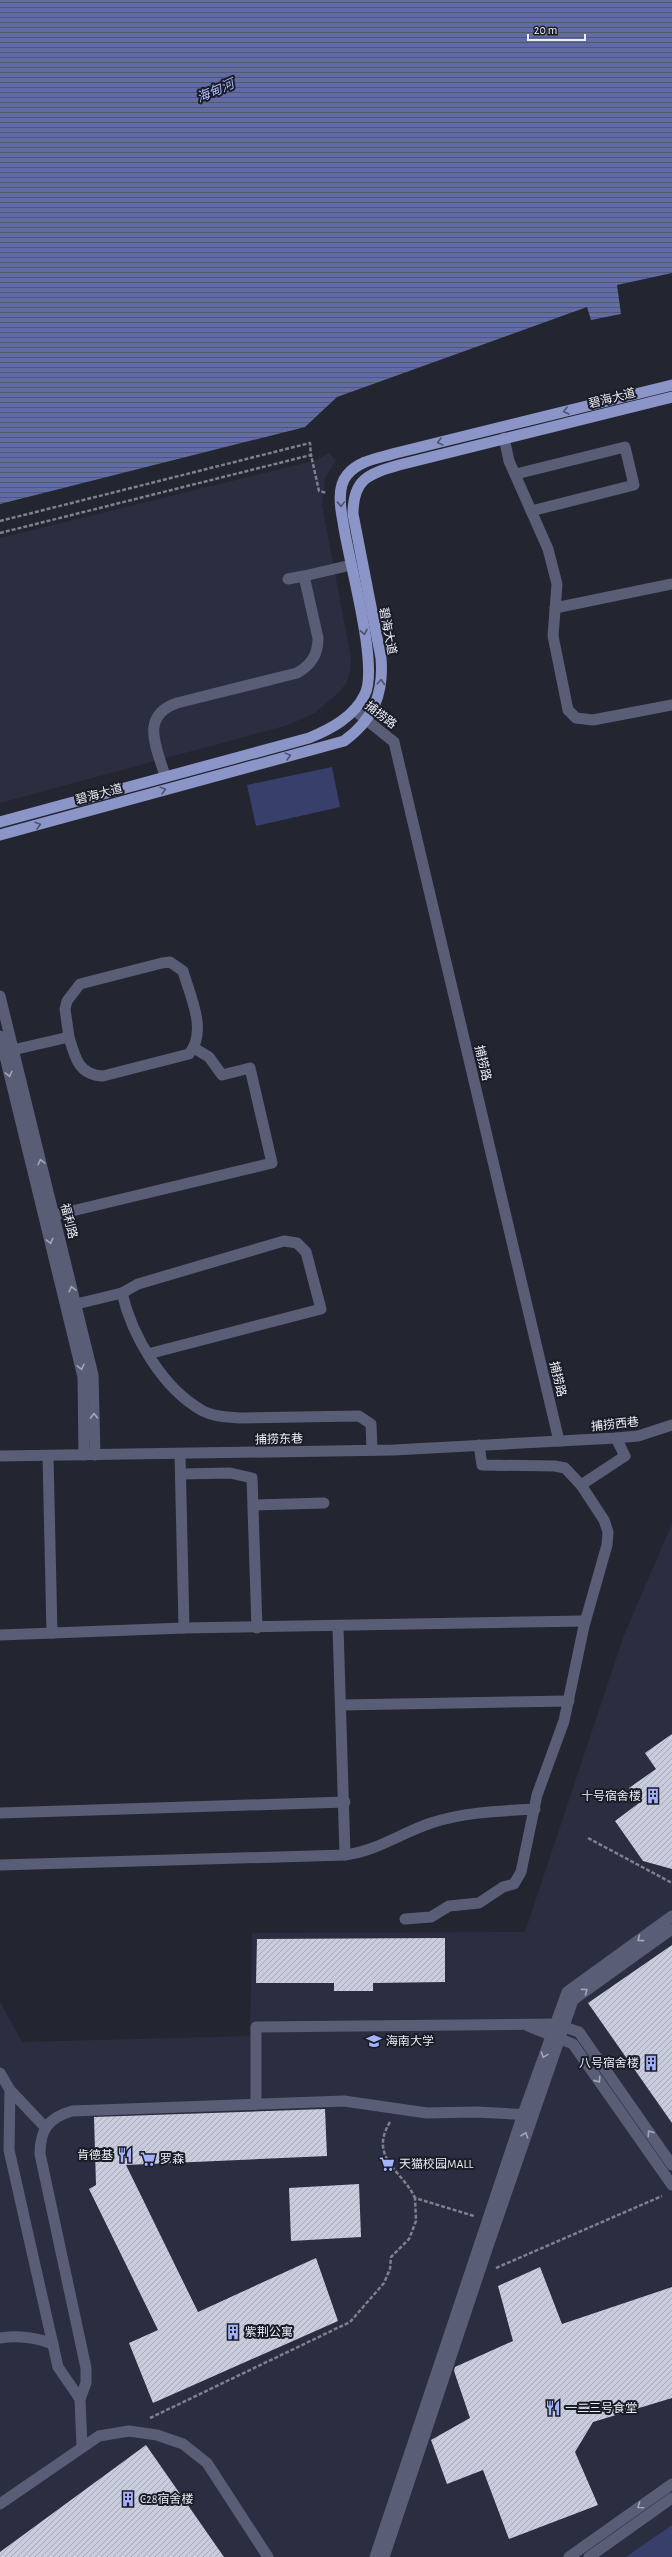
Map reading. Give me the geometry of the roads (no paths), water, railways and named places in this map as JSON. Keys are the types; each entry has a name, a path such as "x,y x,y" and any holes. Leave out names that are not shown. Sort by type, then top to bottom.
{"main road":[{"name":"碧海大道","path":"0,822 308,738 333,727 354,710 365,694 370,665 351,565 341,496 345,478 364,462 672,385"},
{"name":"碧海大道","path":"0,835 344,741 367,720 380,693 382,671 354,522 355,492 367,477 387,468 672,397"}],"street":[{"path":"504,438 516,474 548,549 556,584 553,636 568,710 573,716 580,719 598,720 672,705"},
{"path":"516,474 625,447 634,485 532,511"},
{"path":"288,579 351,565"},
{"path":"165,776 153,735 153,724 158,714 166,706 296,673 306,667 313,659 318,648 318,638 304,576"},
{"path":"555,608 672,584"},
{"name":"捕捞路","path":"354,710 394,742 559,1441"},
{"path":"170,962 183,971 197,1023 198,1033 194,1048 189,1054 103,1076 93,1076 79,1066 69,1037 65,1009 67,1001 80,984 170,962"},
{"name":"福利路","path":"0,996 9,1051 49,1217 71,1305 93,1375 89,1455"},
{"name":"福利路","path":"0,1036 9,1051"},
{"path":"9,1051 69,1037"},
{"path":"49,1217 272,1163 250,1068 222,1075 209,1057 194,1048"},
{"path":"71,1305 122,1293 138,1284 284,1241 297,1242 306,1252 321,1309 148,1354"},
{"path":"122,1293 131,1324 148,1354 172,1384 204,1411 221,1417 239,1418 359,1416 371,1424 372,1450"},
{"name":"捕捞西巷","path":"559,1441 638,1436 672,1425"},
{"path":"582,1485 625,1456 616,1438"},
{"name":"捕捞东巷","path":"0,1456 372,1450 559,1441"},
{"path":"405,1919 431,1917 449,1906 479,1903 503,1887 514,1884 521,1872 534,1809 569,1701 585,1621 607,1545 608,1532 604,1520 574,1475 560,1467 482,1465 479,1446"},
{"path":"180,1454 184,1628"},
{"path":"48,1456 52,1633"},
{"path":"181,1474 230,1473 252,1478 257,1628"},
{"path":"254,1505 324,1503"},
{"path":"0,1635 184,1628 338,1628 585,1621"},
{"path":"338,1628 345,1802 345,1855"},
{"path":"342,1705 569,1701"},
{"path":"0,1813 345,1802"},
{"path":"0,1865 345,1855 363,1853 412,1830 455,1816 534,1809"},
{"path":"375,2557 555,2038 566,1992 672,1916"},
{"path":"559,2025 573,2000 672,1929"},
{"path":"525,2025 573,2044 669,2164"},
{"path":"256,2104 256,2027 559,2025 579,2032 669,2164 669,2189"},
{"path":"0,2073 10,2090 44,2126"},
{"path":"10,2090 9,2150 58,2367 80,2398"},
{"path":"82,2447 80,2398 86,2383 86,2368 40,2154 44,2126 61,2114 72,2111 344,2101 426,2113 476,2112 528,2115"},
{"path":"384,2557 473,2278 488,2220 528,2115"},
{"path":"0,2338 14,2336 35,2337 53,2344"},
{"path":"0,2504 99,2436 128,2431 157,2435 183,2444 207,2463 268,2557"},
{"path":"569,2557 672,2484"},
{"path":"589,2557 672,2498"}],"water":[{"name":"海甸河","path":"0,0 672,0 672,273 617,285 621,314 591,320 587,307 337,397 305,427 0,504"}],"place":[{"name":"十号宿舍楼","path":"653,1796"},
{"name":"海南大学","path":"374,2041"},
{"name":"八号宿舍楼","path":"651,2063"},
{"name":"肯德基","path":"125,2155"},
{"name":"罗森","path":"148,2159"},
{"name":"天猫校园MALL","path":"387,2164"},
{"name":"紫荆公寓","path":"233,2332"},
{"name":"一二三号食堂","path":"553,2408"},
{"name":"C28宿舍楼","path":"128,2499"}]}
